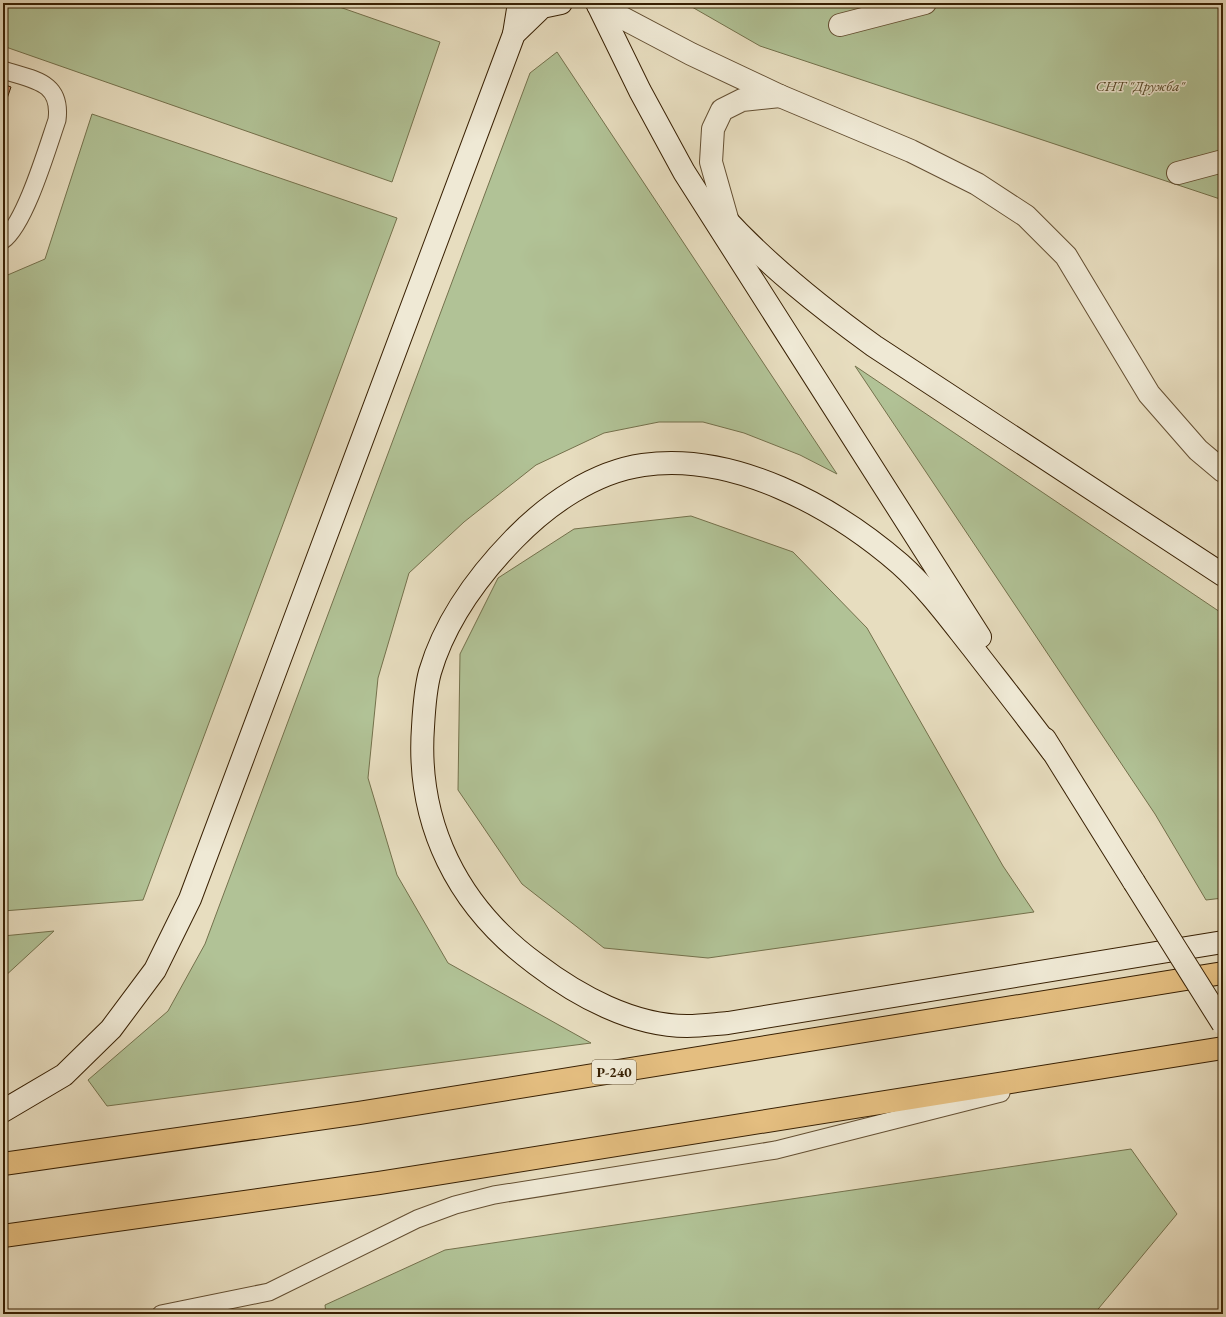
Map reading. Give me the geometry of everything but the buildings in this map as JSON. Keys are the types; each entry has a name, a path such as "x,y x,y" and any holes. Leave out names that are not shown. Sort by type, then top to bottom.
{"highway":[{"name":"Р-240","path":"3,1164 359,1113 1223,973"},
{"path":"3,1236 379,1183 1076,1073 1223,1048"}],"main road":[{"path":"3,1111 64,1075 111,1029 156,970 190,899 514,34 519,3"},
{"path":"514,34 542,7 561,3"},
{"path":"840,25 925,3"},
{"path":"594,4 780,96 911,151 977,184 1026,216 1066,256 1149,394 1198,450 1223,471"},
{"path":"594,4 684,172 1052,751 1223,1024"},
{"path":"728,222 711,162 713,130 722,110 742,100 780,96"},
{"path":"1178,173 1223,161"},
{"path":"684,172 728,222 776,268 820,307 874,346 1223,575"},
{"path":"1052,751 934,598 901,565 868,539 803,500 760,480 729,470 690,463 642,465 619,470 592,481 564,497 522,531 501,552 477,581 458,610 443,638 429,674 424,706 422,741 423,778 430,814 440,845 452,873 471,902 495,930 517,951 549,974 580,993 611,1008 650,1021 685,1026 728,1022 1223,942"},
{"path":"1178,1056 1223,1054"}],"lane":[{"path":"3,70 46,85 55,95 58,109 57,120 21,218 8,237 3,240"},
{"path":"160,1314 269,1292 417,1219 455,1205 494,1195 776,1150 1076,1073"}],"green space":[{"path":"3,3 328,3 440,42 392,182 3,46"},
{"name":"СНТ \"Дружба\"","path":"685,3 1223,3 1223,200 760,46"},
{"path":"557,52 837,474 800,455 744,433 703,422 659,422 604,433 536,465 464,522 409,573 378,678 368,778 397,875 448,963 591,1043 107,1106 88,1080 168,1011 205,944 530,73"},
{"path":"92,114 397,218 143,900 3,911 3,277 45,259"},
{"path":"855,366 1223,614 1223,898 1206,900 1155,814"},
{"path":"691,516 793,552 867,628 1003,866 1034,912 708,958 604,948 522,884 458,790 460,654 498,578 574,529"},
{"path":"54,931 3,978 3,936"},
{"path":"1131,1149 1177,1214 1094,1314 326,1314 325,1305 445,1250"}]}
